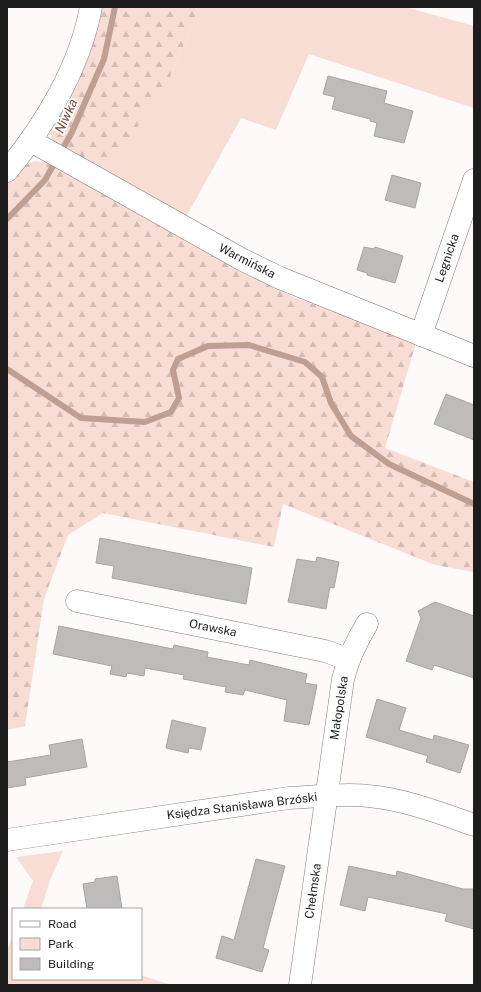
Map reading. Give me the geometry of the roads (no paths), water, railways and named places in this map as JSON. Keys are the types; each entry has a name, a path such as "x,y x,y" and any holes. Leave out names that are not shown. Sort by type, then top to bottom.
{"street":[{"path":"7,171 40,146 47,116 68,75 80,44 91,7"},
{"name":"Warmińska","path":"40,146 243,260 321,296 474,356"},
{"name":"Legnicka","path":"421,335 474,180"},
{"name":"Orawska","path":"77,601 325,651 348,659"},
{"name":"Małopolska","path":"326,796 343,679 348,659 367,624"},
{"name":"Księdza Stanisława Brzóski","path":"7,840 289,798 326,796 368,796 403,802 474,825"},
{"name":"Chełmska","path":"300,985 326,796"}],"waterway":[{"name":"Niwka","path":"7,219 45,180 72,132 104,59 115,7"},
{"path":"7,369 81,418 145,422 171,412 179,398 173,370 178,359 208,346 249,345 305,362 322,377 331,403 351,436 389,464 474,504"}]}
